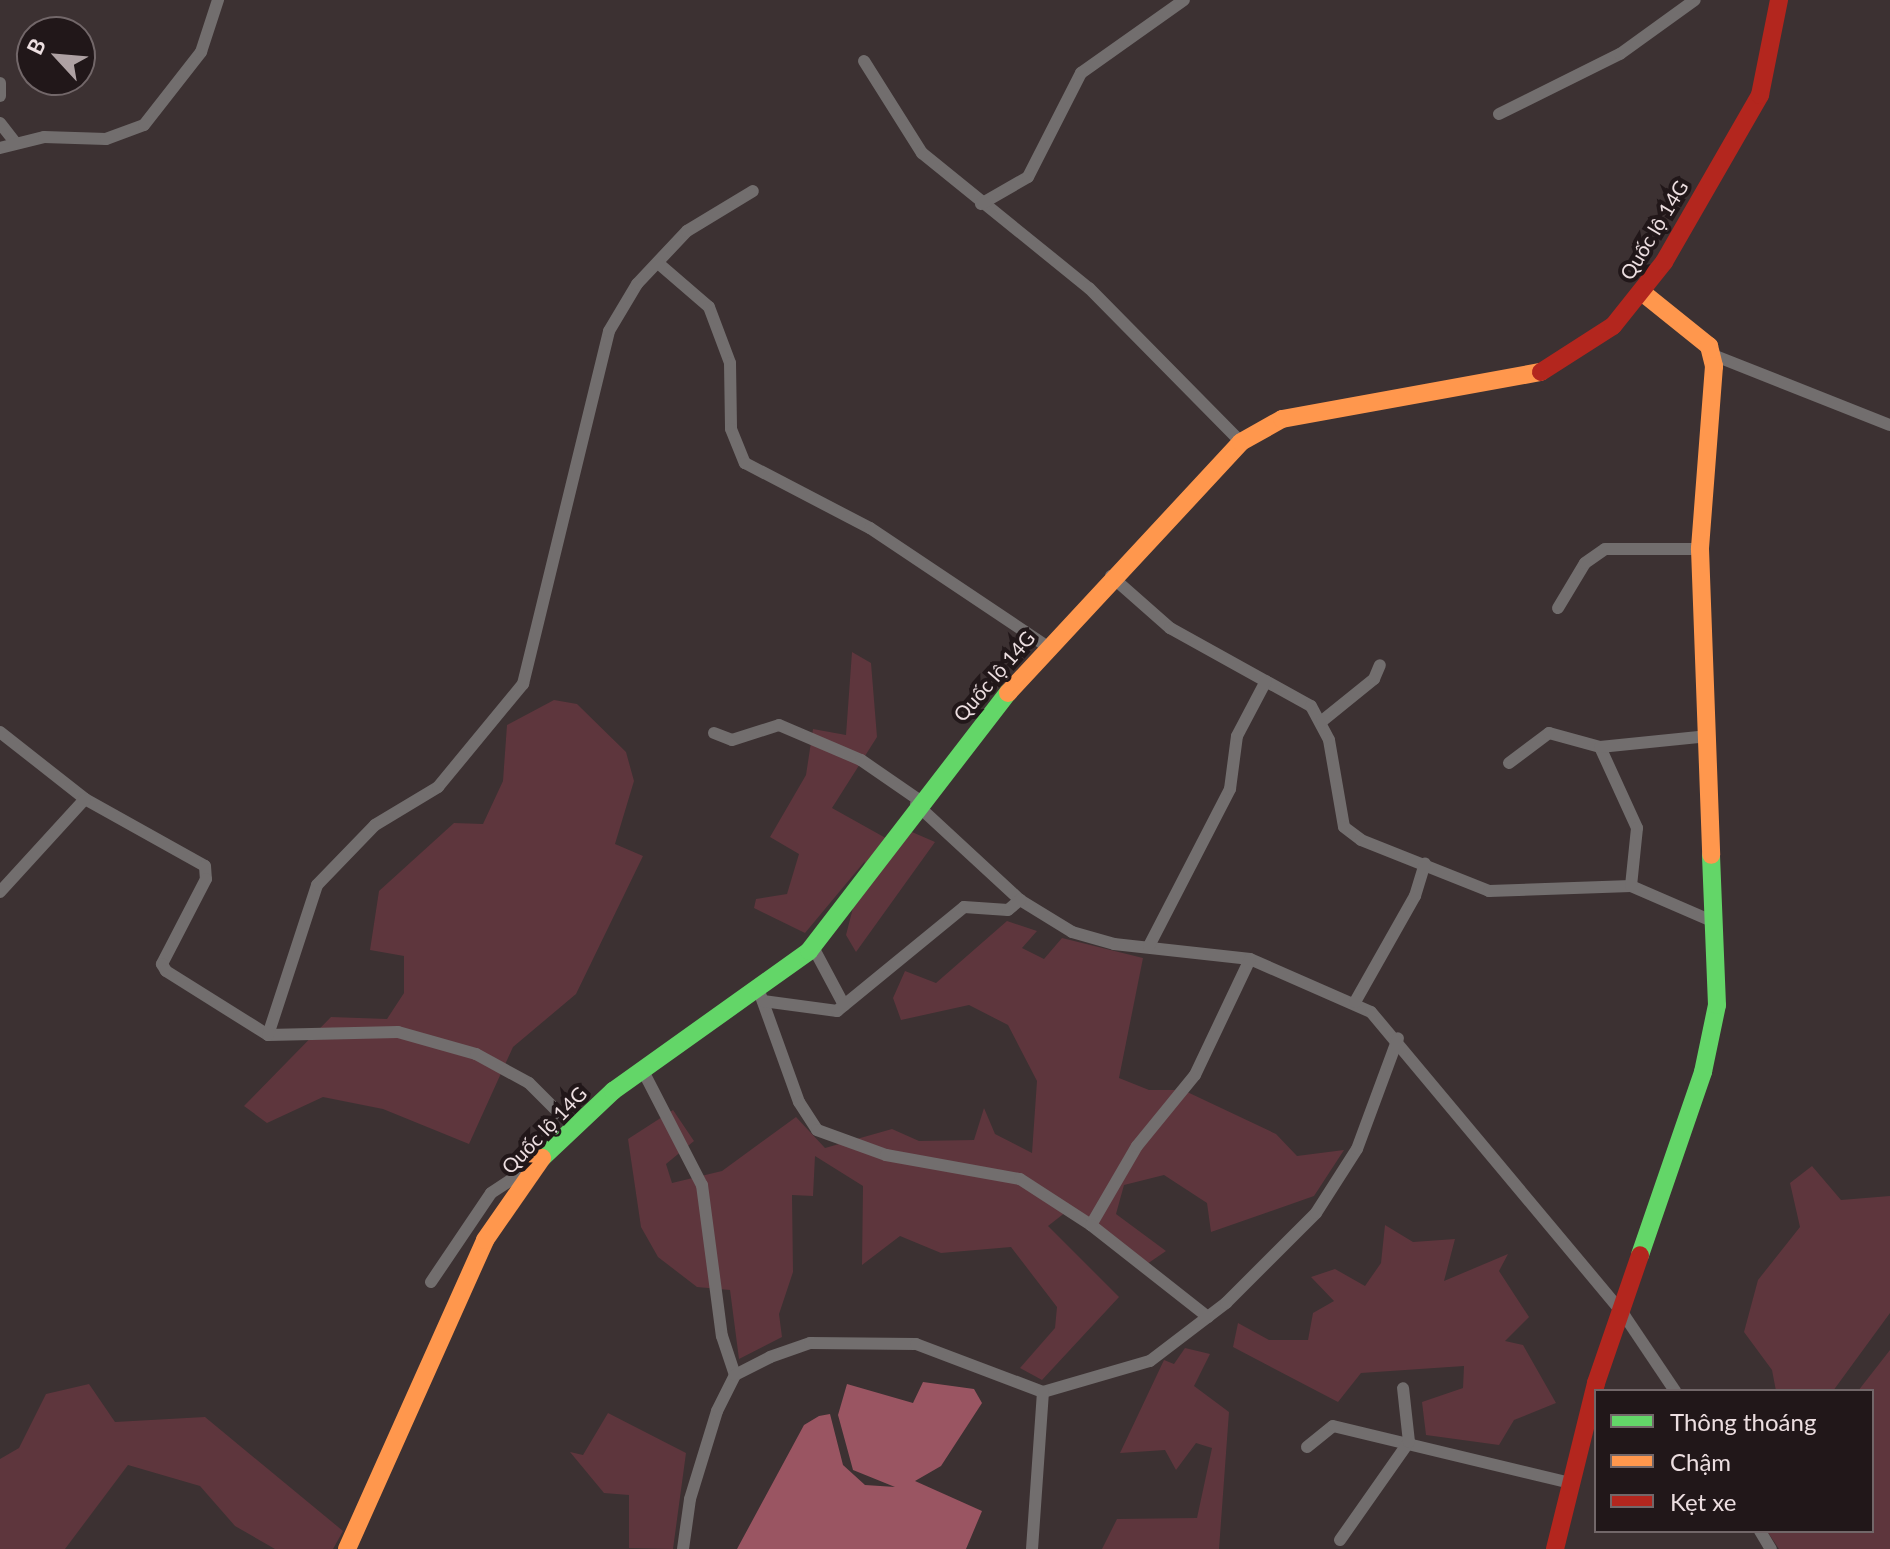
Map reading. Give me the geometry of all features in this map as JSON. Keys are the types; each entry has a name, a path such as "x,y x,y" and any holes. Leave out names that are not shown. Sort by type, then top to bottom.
{"main road":[{"name":"Quốc lộ 14G","path":"347,1549 485,1240 537,1163 642,1069 761,996 813,947 918,802 1048,647 1111,576 1241,442 1282,419 1519,381 1589,345 1643,293 1760,95 1779,0"},
{"path":"1599,1389 1716,1020 1700,549 1713,355 1643,293"},
{"path":"1555,1549 1567,1482 1594,1403"}],"street":[{"path":"0,148 14,141 106,139 144,125 201,52 218,0"},
{"path":"981,204 1031,173 1081,73 1184,0"},
{"path":"1499,114 1620,54 1695,0"},
{"path":"864,61 922,153 981,204 1089,288 1241,442"},
{"path":"0,83 0,96"},
{"path":"0,123 14,141"},
{"path":"268,1035 317,885 375,825 438,787 523,684 609,331 658,263 687,231 753,191"},
{"path":"658,263 709,307 730,363 731,429 745,463 870,528 1048,647"},
{"path":"1713,355 1890,425"},
{"path":"1558,608 1585,563 1605,549 1700,549"},
{"path":"1111,576 1170,628 1311,706 1322,721 1344,827 1489,891 1631,886 1714,922"},
{"path":"1322,721 1374,679 1380,665"},
{"path":"1149,946 1230,789 1237,736 1266,681"},
{"path":"714,733 732,740 779,725 861,760 918,802 1020,900 1072,932 1250,959 1355,1002 1398,1038 1624,1315 1674,1389"},
{"path":"0,732 85,799 205,866 206,879 162,964 268,1035 398,1032 438,1040 529,1083 574,1128"},
{"path":"1509,763 1549,733 1600,747 1708,736"},
{"path":"1600,747 1637,828 1631,886"},
{"path":"0,892 85,799"},
{"path":"1355,1002 1411,903 1425,863"},
{"path":"761,996 837,1011 964,907 1008,910 1020,900"},
{"path":"813,947 844,1005"},
{"path":"1091,1225 1137,1146 1195,1075 1250,959"},
{"path":"761,996 799,1102 817,1130 886,1155 1020,1179 1091,1225 1208,1317"},
{"path":"735,1375 810,1343 855,1339 932,1348 1043,1392 1150,1361 1208,1317 1316,1213 1357,1149 1398,1038"},
{"path":"642,1069 702,1185 722,1336 735,1375 690,1499 683,1549"},
{"path":"431,1282 491,1193 537,1163"},
{"path":"1340,1540 1409,1442 1403,1388"},
{"path":"1032,1549 1043,1392"},
{"path":"1307,1447 1333,1426 1567,1482"}],"shaded area":[{"path":"852,652 871,663 877,737 832,808 900,846 912,832 935,842 856,952 846,935 865,861 805,933 754,908 756,899 787,894 799,854 770,837 806,775 813,729 846,735"},
{"path":"554,700 577,704 626,752 634,781 615,844 643,856 576,994 513,1047 469,1144 383,1109 323,1097 267,1123 244,1106 331,1017 387,1019 404,993 404,956 370,950 379,891 454,823 483,824 503,781 507,725"},
{"path":"1007,921 1037,931 1022,948 1044,959 1062,938 1143,958 1119,1078 1149,1090 1183,1090 1276,1134 1297,1156 1344,1150 1314,1196 1211,1232 1207,1203 1164,1175 1124,1185 1116,1214 1166,1251 1147,1264 1071,1208 1048,1226 1119,1297 1042,1380 1020,1368 1055,1328 1057,1307 1011,1247 941,1253 900,1236 862,1265 863,1186 815,1156 813,1196 792,1195 793,1272 779,1314 782,1337 739,1359 730,1290 697,1287 658,1257 641,1227 628,1139 673,1110 694,1141 666,1164 672,1183 722,1171 796,1117 825,1148 892,1129 919,1141 974,1140 984,1108 995,1134 1032,1153 1037,1081 1008,1025 969,1005 901,1020 893,998 905,971 936,983"},
{"path":"1812,1166 1841,1200 1890,1196 1890,1313 1834,1389 1776,1389 1772,1370 1744,1332 1758,1280 1800,1227 1790,1183"},
{"path":"1385,1225 1413,1242 1455,1239 1444,1281 1508,1254 1499,1271 1529,1317 1505,1341 1523,1345 1556,1403 1514,1420 1499,1445 1426,1435 1422,1402 1463,1388 1464,1366 1361,1373 1338,1402 1233,1347 1238,1323 1269,1340 1308,1340 1313,1313 1334,1301 1311,1277 1335,1269 1365,1286 1381,1263"},
{"path":"1185,1348 1210,1354 1194,1386 1229,1412 1219,1549 1102,1549 1117,1519 1197,1518 1212,1448 1196,1443 1176,1470 1165,1450 1120,1453 1164,1360 1174,1364"},
{"path":"1890,1350 1890,1549 1779,1549 1768,1533 1874,1533 1874,1389 1860,1389"},
{"path":"923,1382 974,1389 982,1403 941,1466 915,1481 982,1511 966,1549 737,1549 804,1425 819,1416 830,1414 843,1465 865,1485 895,1487 853,1470 838,1415 847,1384 913,1403"},
{"path":"89,1384 115,1422 205,1417 343,1531 333,1549 275,1549 235,1526 200,1486 128,1465 65,1549 0,1549 0,1459 19,1448 46,1394"},
{"path":"608,1413 686,1453 673,1549 629,1548 629,1495 604,1493 570,1452 583,1455"}],"traffic: fast":[{"path":"542,1158 613,1091 809,951 1008,693"},
{"path":"1640,1255 1703,1072 1717,1005 1711,855"}],"traffic: slow":[{"path":"1643,293 1709,346 1714,366 1700,549 1711,855"},
{"path":"1008,693 1241,442 1282,419 1541,372"},
{"path":"347,1549 485,1240 542,1158"}],"traffic: jam":[{"path":"1541,372 1613,326 1664,262 1760,95 1779,0"},
{"path":"1595,1389 1640,1255"},
{"path":"1555,1549 1594,1391"}]}
